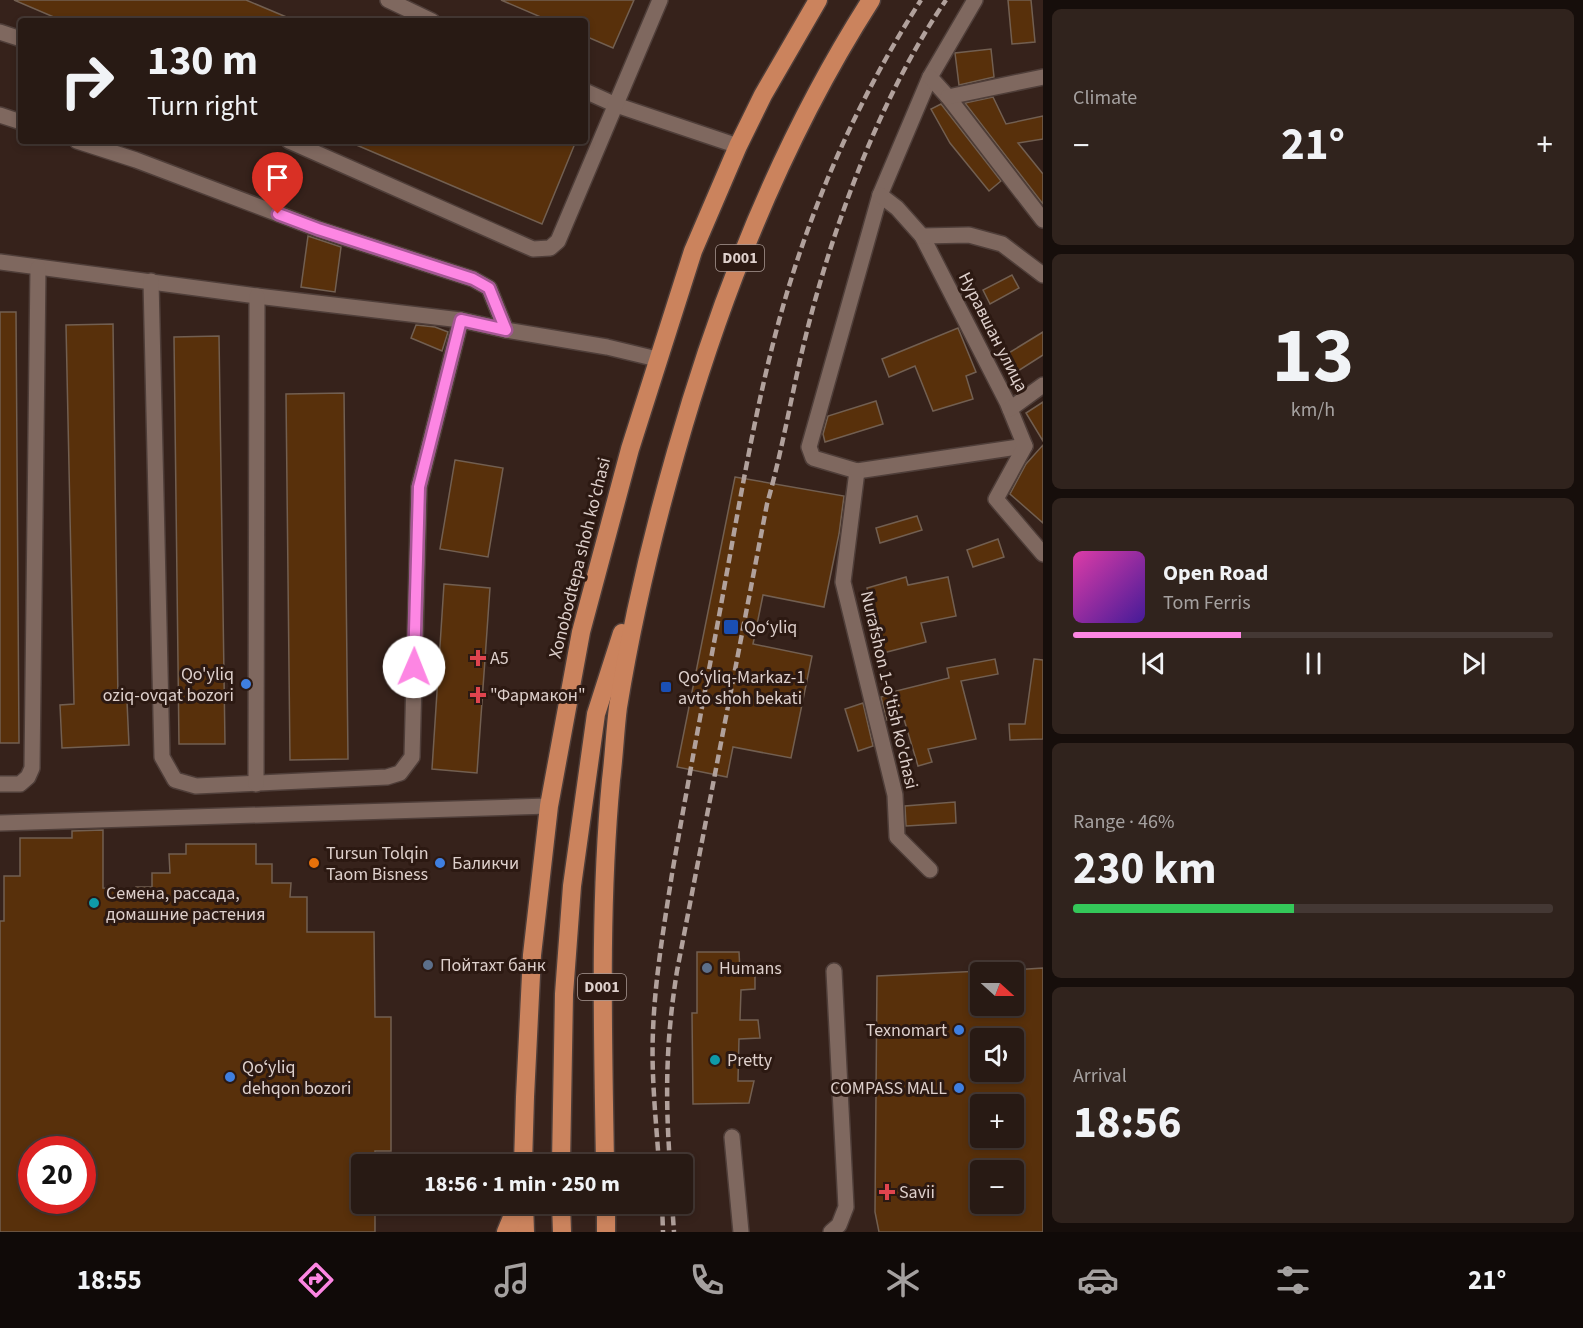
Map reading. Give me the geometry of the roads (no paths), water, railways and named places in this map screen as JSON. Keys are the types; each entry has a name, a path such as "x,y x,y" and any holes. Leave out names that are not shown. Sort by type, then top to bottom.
{"highway":[{"name":"Xonobodtepa shoh ko'chasi","path":"523,1154 532,955 549,806 581,632 612,512 657,359 693,251 762,94 818,0"},
{"name":"D001","path":"605,1154 602,948 603,879 608,810 618,709 653,534 689,404 741,255 775,177 808,110 833,62 871,0"},
{"path":"561,1154 564,994 572,886 596,714 653,534"},
{"path":"506,1232 513,1214"},
{"path":"524,1214 525,1232"},
{"path":"561,1214 562,1232"},
{"path":"606,1214 606,1232"}],"street":[{"path":"388,0 426,18"},
{"path":"296,144 533,249 550,248 558,241 660,0"},
{"path":"975,0 930,77 880,195 809,447 813,458 857,471 1025,446"},
{"path":"0,32 18,38"},
{"path":"948,97 1043,76"},
{"path":"930,77 1043,220"},
{"path":"588,92 616,105 738,146"},
{"path":"0,115 18,121"},
{"path":"86,144 136,160 318,229 473,279 489,288 506,330"},
{"name":"Нуравшан улица","path":"880,195 897,208 922,236 1010,409 1025,446"},
{"path":"922,236 969,235 1002,244 1043,275"},
{"path":"0,262 461,320 607,347 657,359"},
{"path":"0,784 20,784 28,777 32,768 38,268"},
{"path":"151,281 162,757 175,780 196,786 387,777 400,773 412,757 419,487 461,320"},
{"path":"256,784 257,296"},
{"path":"1010,409 1043,385"},
{"path":"1025,446 996,499 1043,554"},
{"name":"Nurafshon 1-o'tish ko'chasi","path":"857,471 843,582 895,795 897,837 930,870"},
{"path":"0,823 549,806"},
{"path":"831,1232 839,1225 846,1207 834,971"},
{"path":"732,1137 741,1232"}],"railway":[{"path":"658,1154 653,1048 660,952 746,465 766,374 801,248 829,175 862,103 921,0"},
{"path":"669,1154 668,1068 677,971 767,504 801,356 830,249 862,161 901,76 946,0"},
{"path":"662,1214 663,1232"},
{"path":"673,1214 674,1232"}],"place":[{"name":"Qo‘yliq","path":"731,627"},
{"name":"А5","path":"478,658"},
{"name":"Qo'yliq oziq-ovqat bozori","path":"246,684"},
{"name":"Qoʻyliq-Markaz-1 avto shoh bekati","path":"666,687"},
{"name":"\"Фармакон\"","path":"478,695"},
{"name":"Tursun Tolqin Taom Bisness","path":"314,863"},
{"name":"Баликчи","path":"440,863"},
{"name":"Семена, рассада, домашние растения","path":"94,903"},
{"name":"Пойтахт банк","path":"428,965"},
{"name":"Humans","path":"707,968"},
{"name":"Texnomart","path":"959,1030"},
{"name":"Pretty","path":"715,1060"},
{"name":"Qoʻyliq dehqon bozori","path":"230,1077"},
{"name":"COMPASS MALL","path":"959,1088"},
{"name":"Savii","path":"887,1192"}]}
